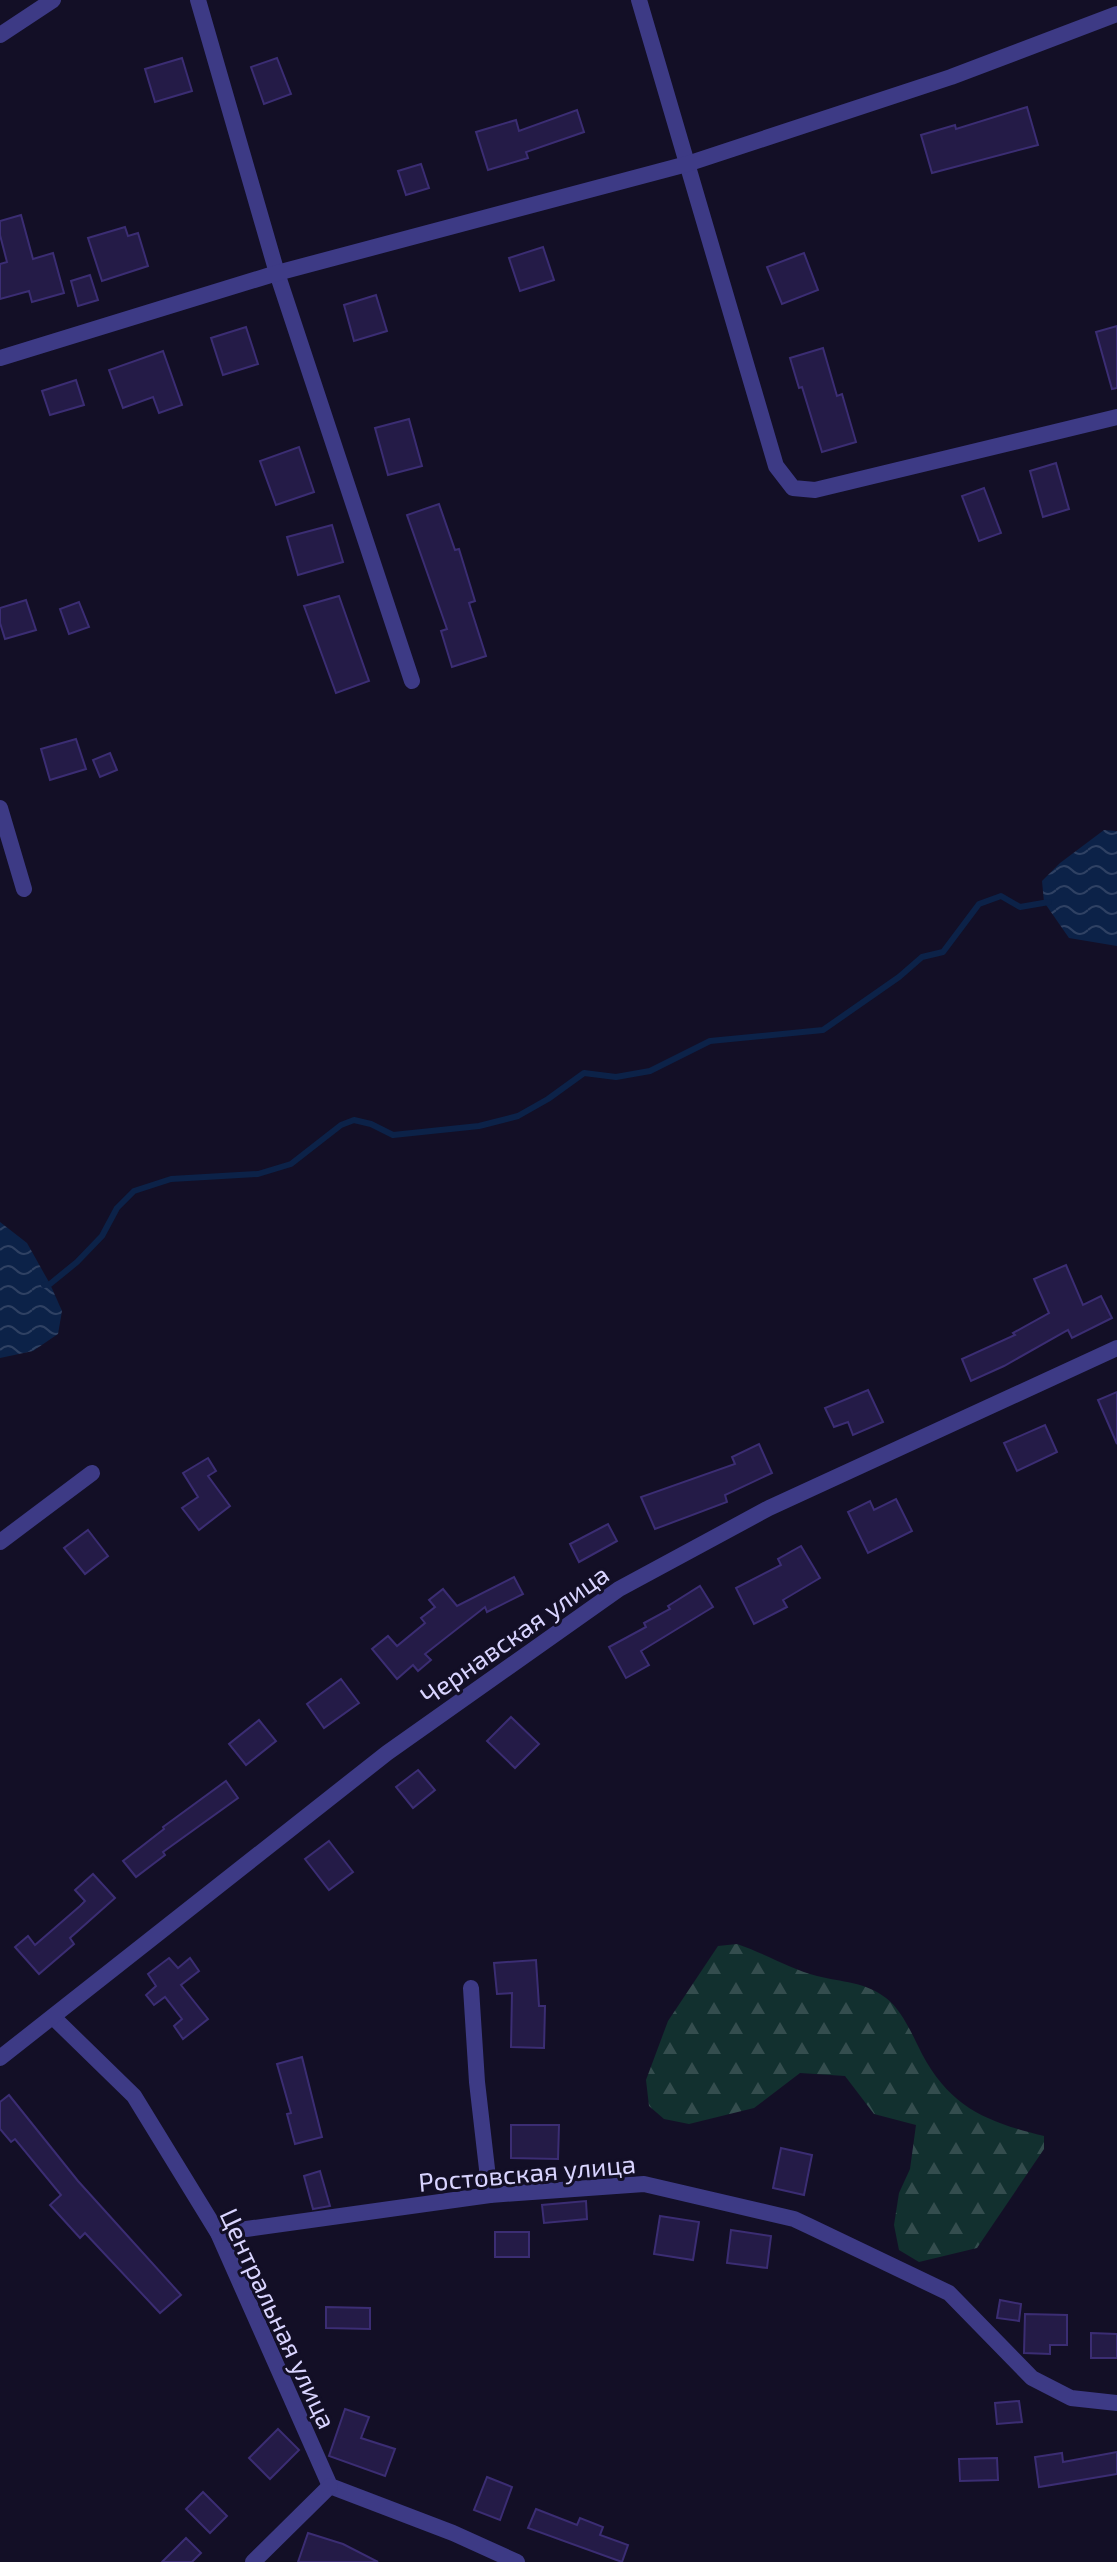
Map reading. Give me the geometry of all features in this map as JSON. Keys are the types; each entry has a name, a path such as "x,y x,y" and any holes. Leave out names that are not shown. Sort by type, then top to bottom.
{"street":[{"path":"0,35 53,0"},
{"path":"198,0 277,273 412,681"},
{"path":"639,0 776,466 793,488 815,490 1117,417"},
{"path":"0,358 277,273 687,164 951,77 1117,14"},
{"path":"0,808 24,889"},
{"name":"Чернавская улица","path":"0,2058 387,1753 619,1589 769,1508 1117,1348"},
{"path":"0,1542 92,1473"},
{"path":"471,1988 477,2082 490,2195"},
{"name":"Центральная улица","path":"54,2018 134,2096 218,2233 330,2486"},
{"name":"Ростовская улица","path":"218,2233 490,2195 644,2184 794,2219 949,2293 1032,2378 1071,2398 1117,2403"},
{"path":"253,2562 330,2486 453,2533 517,2562"}],"green space":[{"path":"737,1944 807,1973 862,1986 886,1998 907,2024 933,2072 958,2100 988,2118 1044,2136 1044,2149 977,2248 919,2262 899,2250 894,2225 899,2193 910,2169 916,2125 874,2114 845,2076 800,2073 754,2108 689,2124 664,2119 649,2106 646,2080 668,2021 718,1946"}],"water":[{"path":"1104,830 1117,831 1117,946 1069,938 1044,902 1042,881 1060,863"},
{"path":"0,1222 27,1243 62,1311 58,1334 33,1351 0,1358"}],"building":[{"path":"182,58 192,91 155,102 145,69"},
{"path":"277,58 291,94 264,104 251,67"},
{"path":"1027,107 1038,145 932,173 921,135 955,125 956,129"},
{"path":"577,110 584,132 526,152 528,158 488,170 476,132 516,120 519,131"},
{"path":"421,164 429,188 406,195 398,171"},
{"path":"21,215 33,259 53,253 64,293 32,302 29,291 0,299 0,264 7,262 0,221"},
{"path":"125,227 128,236 138,233 148,266 102,281 88,238"},
{"path":"543,247 554,280 520,291 509,258"},
{"path":"804,253 818,290 782,304 767,267"},
{"path":"90,275 98,300 78,306 71,281"},
{"path":"376,295 387,331 354,341 344,305"},
{"path":"1117,326 1117,388 1112,389 1096,332"},
{"path":"246,327 258,364 223,375 211,338"},
{"path":"823,348 837,396 842,394 856,442 822,452 790,358"},
{"path":"163,351 182,405 159,413 153,397 123,408 109,370"},
{"path":"76,380 84,405 50,415 42,391"},
{"path":"409,419 422,466 388,475 375,428"},
{"path":"299,447 314,492 276,505 260,461"},
{"path":"1056,463 1069,509 1043,517 1030,471"},
{"path":"984,488 1001,533 979,541 962,496"},
{"path":"439,504 455,550 459,549 475,601 469,603 486,656 452,667 441,631 447,629 407,515"},
{"path":"332,525 343,562 298,575 287,537"},
{"path":"339,596 369,681 336,693 304,606"},
{"path":"26,600 36,630 5,639 0,608"},
{"path":"79,602 89,627 69,634 60,609"},
{"path":"76,739 86,769 50,780 41,749"},
{"path":"110,753 117,770 100,777 93,760"},
{"path":"1066,1265 1083,1305 1101,1296 1112,1318 1072,1338 1068,1330 971,1381 962,1359 1015,1335 1013,1333 1049,1313 1034,1279"},
{"path":"868,1390 883,1422 853,1435 848,1422 834,1427 825,1408"},
{"path":"1117,1392 1117,1444 1098,1400"},
{"path":"1045,1425 1057,1452 1017,1471 1004,1443"},
{"path":"759,1444 772,1473 725,1495 727,1502 655,1529 641,1497 735,1464 732,1457"},
{"path":"208,1458 216,1471 208,1476 230,1506 199,1530 182,1508 198,1497 183,1473"},
{"path":"896,1499 912,1531 868,1553 848,1512 870,1501 874,1510"},
{"path":"608,1524 617,1541 579,1562 570,1544"},
{"path":"88,1530 108,1556 85,1574 64,1548"},
{"path":"801,1546 820,1578 783,1600 787,1607 754,1624 736,1588 781,1565 778,1559"},
{"path":"514,1577 523,1594 487,1612 485,1607 425,1654 431,1660 418,1671 413,1665 397,1679 372,1649 388,1636 397,1646 425,1623 421,1618 435,1607 429,1600 443,1589 457,1606"},
{"path":"700,1586 713,1607 641,1651 649,1665 626,1678 609,1647 646,1627 644,1623 670,1609 668,1606"},
{"path":"341,1679 359,1703 324,1728 307,1704"},
{"path":"511,1717 539,1744 515,1768 487,1741"},
{"path":"259,1720 276,1741 246,1765 229,1744"},
{"path":"418,1770 435,1790 413,1808 396,1787"},
{"path":"226,1781 238,1798 163,1852 165,1855 136,1877 123,1861"},
{"path":"329,1841 353,1872 329,1890 305,1859"},
{"path":"93,1874 115,1898 70,1938 74,1944 39,1974 15,1947 28,1936 35,1945 80,1906 85,1901 75,1890"},
{"path":"169,1958 178,1968 190,1958 199,1971 181,1985 208,2019 183,2039 174,2026 182,2019 165,1997 154,2005 146,1995 156,1986 148,1974"},
{"path":"536,1960 539,2006 545,2006 544,2048 511,2047 512,1993 497,1994 494,1963"},
{"path":"302,2057 322,2137 295,2144 287,2114 291,2113 277,2064"},
{"path":"9,2095 78,2181 181,2295 160,2313 85,2233 80,2238 50,2205 61,2195 15,2139 11,2142 0,2129 0,2102"},
{"path":"511,2125 559,2125 558,2159 511,2158"},
{"path":"781,2148 812,2155 804,2195 773,2188"},
{"path":"320,2171 330,2206 313,2209 304,2176"},
{"path":"586,2201 587,2219 544,2223 542,2205"},
{"path":"660,2216 699,2222 693,2260 654,2254"},
{"path":"731,2230 771,2236 767,2268 727,2263"},
{"path":"495,2232 529,2232 529,2257 495,2257"},
{"path":"1000,2300 1021,2304 1019,2321 997,2318"},
{"path":"326,2307 370,2308 370,2329 326,2328"},
{"path":"1025,2314 1067,2315 1067,2345 1050,2345 1050,2354 1024,2353"},
{"path":"1091,2333 1117,2334 1117,2358 1091,2358"},
{"path":"1019,2401 1022,2422 997,2424 995,2403"},
{"path":"345,2409 369,2417 361,2438 395,2449 385,2476 329,2456"},
{"path":"278,2429 299,2450 270,2479 249,2458"},
{"path":"1117,2452 1117,2474 1039,2487 1035,2457 1062,2453 1063,2462"},
{"path":"997,2458 998,2480 960,2481 959,2459"},
{"path":"487,2477 512,2487 500,2520 474,2510"},
{"path":"203,2492 227,2516 210,2533 186,2509"},
{"path":"536,2509 577,2525 580,2518 603,2527 600,2535 628,2545 622,2562 528,2528"},
{"path":"308,2533 343,2544 378,2562 298,2562"},
{"path":"186,2538 201,2553 192,2562 162,2562"}],"waterway":[{"path":"44,1285 50,1284 77,1262 102,1236 117,1208 134,1191 171,1179 258,1174 291,1164 341,1125 354,1120 393,1135 479,1126 518,1116 584,1073 616,1077 650,1071 710,1041 823,1030 899,977 922,957 943,952 979,904 1001,896 1020,907 1049,902"}]}
